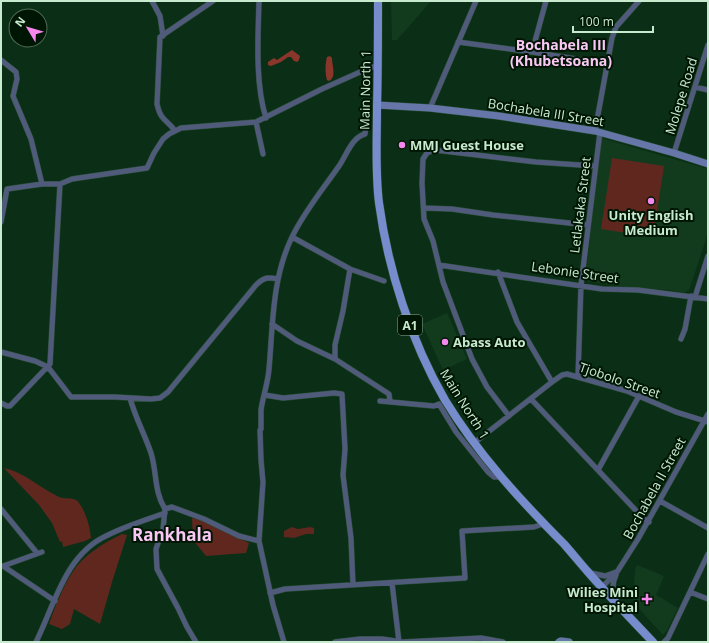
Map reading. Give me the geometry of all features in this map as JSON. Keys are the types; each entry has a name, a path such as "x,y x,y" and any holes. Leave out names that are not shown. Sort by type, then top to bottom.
{"main road":[{"name":"Main North 1","path":"378,1 377,128 379,203 390,260 402,301 430,370 446,400 474,443 500,477 652,642"}],"street":[{"path":"152,1 160,16 163,36"},
{"path":"175,131 172,126 164,121 158,112 157,104 160,37 213,1"},
{"path":"259,1 257,33 262,106 266,118"},
{"path":"430,108 476,1"},
{"path":"532,52 546,1"},
{"name":"Letlakaka Street","path":"578,376 581,285 598,132 612,38 616,27 639,1"},
{"path":"458,42 608,64"},
{"name":"Molepe Road","path":"674,153 708,45"},
{"path":"1,60 16,72 17,79 13,96 31,139 42,184"},
{"path":"1,222 7,189 42,184 60,184 72,179 147,168 154,152 163,139 181,128 256,122 322,89 368,68 378,66"},
{"path":"696,87 708,90"},
{"name":"Bochabela III Street","path":"377,105 430,108 499,116 598,132 708,164"},
{"path":"284,642 270,593 259,541 263,482 260,430 261,409 268,381 272,324 278,279 283,260 292,237 307,212 356,140 365,134 367,117"},
{"path":"256,122 263,154"},
{"path":"365,128 377,128"},
{"path":"509,416 487,387 472,359 443,282 433,241 424,219 422,183 423,159 427,153 434,150 536,162 595,166"},
{"path":"1,403 10,406 50,364 60,184"},
{"path":"424,208 452,209 493,216 588,225"},
{"path":"292,237 350,270 384,281"},
{"path":"681,339 693,297 708,256"},
{"name":"Lebonie Street","path":"439,265 498,272 602,289 638,290 708,299"},
{"path":"335,359 335,345 350,270"},
{"path":"498,272 518,322 552,382"},
{"path":"1,352 35,361 48,367 71,397 156,399 165,394 256,284 268,277 278,279"},
{"path":"272,324 297,341 335,359 389,394 390,402"},
{"name":"Tjobolo Street","path":"474,443 552,382 562,375 567,374 578,376 639,396 676,412 706,421"},
{"path":"265,395 283,398 334,393 342,394 345,450 343,475 351,538 353,584"},
{"path":"598,470 621,431 639,396"},
{"path":"130,398 151,454 155,468 158,494 165,511 163,529 156,549 157,569 187,628 196,642"},
{"path":"531,399 642,517 649,522"},
{"path":"380,400 434,406 439,404 456,432 488,472 494,477 500,477"},
{"name":"Bochabela II Street","path":"602,587 617,572 649,522 706,421 708,414"},
{"path":"660,502 708,528"},
{"path":"36,642 68,570 82,554 107,535 172,507 204,519 240,536 259,541"},
{"path":"1,509 39,552 2,566"},
{"path":"270,593 285,589 465,578 462,531 534,527 543,524"},
{"path":"664,642 668,638 708,554"},
{"path":"2,566 54,601"},
{"path":"588,572 605,576 617,572"},
{"name":"Bochabela II Street","path":"616,602 613,594 613,585 617,572"},
{"path":"392,583 399,642"},
{"path":"690,592 708,598"},
{"path":"335,642 369,638 399,642 481,638 503,642"},
{"path":"559,642 569,642"}],"shaded area":[{"path":"391,1 431,1 397,40 392,40"},
{"path":"292,50 300,56 297,62 291,57 288,57 271,66 268,65 268,62 274,58 277,60"},
{"path":"330,56 332,58 334,71 333,77 329,81 326,78 326,66 327,57"},
{"name":"Unity English Medium","path":"601,138 708,169 708,233 689,290 684,293 585,281"},
{"path":"612,158 664,166 653,237 601,229"},
{"name":"Abass Auto","path":"447,313 467,359 443,370 422,324"},
{"path":"4,468 18,473 59,497 77,501 86,515 91,538 63,547 62,541 60,542 52,523 39,505"},
{"path":"192,518 200,520 249,543 246,553 206,556 193,540"},
{"path":"292,527 298,529 310,527 314,528 314,534 306,534 294,538 284,537 284,531"},
{"path":"122,534 127,535 100,624 74,609 70,624 62,629 49,624 68,579 77,567 94,550"},
{"name":"Wilies Mini Hospital","path":"637,565 664,576 656,595 678,608 663,635 633,602 635,569"}],"place":[{"name":"MMJ Guest House","path":"402,145"},
{"name":"Unity English Medium","path":"651,201"},
{"name":"Abass Auto","path":"445,342"},
{"name":"Wilies Mini Hospital","path":"647,599"}],"district":[{"name":"Bochabela III (Khubetsoana)","path":"561,52"},
{"name":"Rankhala","path":"172,534"}]}
